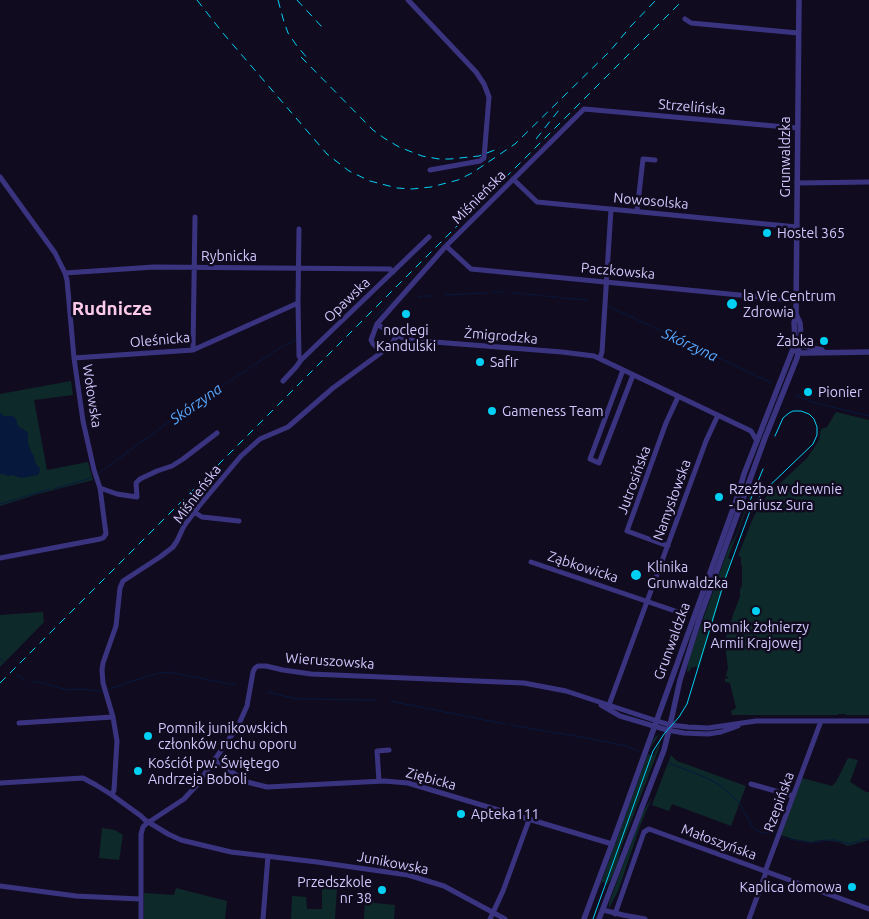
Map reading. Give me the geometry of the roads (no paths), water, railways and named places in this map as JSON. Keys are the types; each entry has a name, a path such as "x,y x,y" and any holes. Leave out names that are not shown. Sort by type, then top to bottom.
{"street":[{"path":"408,0 476,72 484,84 489,97 484,158 480,161 430,170"},
{"name":"Grunwaldzka","path":"584,919 656,724 744,474 793,349 796,314 799,0"},
{"path":"685,19 691,23 798,33"},
{"name":"Strzelińska","path":"584,109 797,128"},
{"name":"Miśnieńska","path":"376,324 446,246 584,109"},
{"path":"637,211 642,159 655,160"},
{"name":"Wołowska","path":"0,177 66,273 74,358 83,421 100,488 106,534 103,538 0,558"},
{"name":"Nowosolska","path":"513,179 537,202 797,227"},
{"path":"797,183 869,182"},
{"path":"600,358 602,352 611,209"},
{"path":"193,350 195,217"},
{"path":"299,229 298,302 299,356 301,360"},
{"name":"Opawska","path":"283,381 301,360 429,238"},
{"name":"Paczkowska","path":"446,246 471,269 796,300 831,299"},
{"name":"Rybnicka","path":"66,273 154,267 390,269 393,272"},
{"name":"Oleśnicka","path":"74,358 193,350 298,302"},
{"name":"Grunwaldzka","path":"599,919 658,765 670,728 677,691 687,657 765,438 799,353 800,323 796,314"},
{"path":"376,324 370,340 382,352"},
{"name":"Żmigrodzka","path":"376,324 382,329 409,340 594,356 751,431"},
{"name":"Miśnieńska","path":"112,794 114,790 117,741 113,717 103,683 102,670 116,626 121,584 125,579 160,558 173,547 194,512 241,456 260,439 288,427 333,388 382,352 397,336"},
{"path":"828,352 800,345 793,349 799,353 869,352"},
{"path":"623,370 590,459 599,463 633,374"},
{"name":"Jutrosińska","path":"668,546 627,531 666,423 678,397"},
{"name":"Namysłowska","path":"609,705 706,441 718,416"},
{"path":"757,441 751,431 763,426"},
{"path":"100,488 117,494 137,497 136,483 140,479 172,466 217,433"},
{"path":"194,512 202,517 239,522"},
{"name":"Ząbkowicka","path":"531,562 684,614"},
{"name":"Wieruszowska","path":"148,822 188,796 238,726 247,706 253,672 255,668 262,665 311,674 518,682 561,690 609,705 656,724"},
{"name":"Wieruszowska","path":"596,702 620,716 656,724"},
{"path":"19,723 113,717"},
{"name":"Rzepińska","path":"749,919 822,721"},
{"path":"656,724 692,734 708,734 756,722 869,721"},
{"path":"379,781 377,751 389,750"},
{"name":"Ziębicka","path":"214,760 247,782 262,786 277,787 379,781 408,782 612,844"},
{"path":"0,784 83,778 112,794 148,822 142,827 141,834 140,919"},
{"path":"750,784 794,796"},
{"path":"490,919 503,891 529,820"},
{"name":"Junikowska","path":"148,822 181,840 231,852 408,875 444,886 505,919"},
{"name":"Małoszyńska","path":"615,914 644,832 647,829 869,908"},
{"path":"263,919 268,856"},
{"path":"0,886 140,902"},
{"path":"603,910 645,919"}],"water":[{"path":"0,413 4,416 13,416 18,426 28,433 31,452 40,469 38,475 21,478 0,474"}],"waterway":[{"name":"Skórzyna","path":"497,292 505,292"},
{"name":"Skórzyna","path":"445,295 486,293"},
{"name":"Skórzyna","path":"512,293 519,293"},
{"name":"Skórzyna","path":"522,293 526,294"},
{"name":"Skórzyna","path":"527,294 535,295"},
{"name":"Skórzyna","path":"538,295 544,296"},
{"name":"Skórzyna","path":"418,297 423,296"},
{"name":"Skórzyna","path":"424,296 431,296"},
{"name":"Skórzyna","path":"546,296 558,297"},
{"name":"Skórzyna","path":"562,298 588,300"},
{"name":"Skórzyna","path":"373,319 393,300"},
{"name":"Skórzyna","path":"608,306 772,383"},
{"name":"Skórzyna","path":"99,473 185,410 283,346 296,340"},
{"name":"Skórzyna","path":"795,395 812,402 869,416"},
{"name":"Skórzyna","path":"54,489 91,477"},
{"name":"Skórzyna","path":"0,504 50,489"},
{"path":"0,659 5,663"},
{"path":"109,689 145,677 169,672 235,685"},
{"path":"17,675 24,679"},
{"path":"31,682 39,682 68,690 102,691"},
{"path":"267,692 298,699 376,700"},
{"path":"390,701 505,724"},
{"path":"510,725 627,746 638,751"},
{"path":"669,763 720,785 739,802 753,828 759,832 776,834"},
{"path":"782,837 786,839"},
{"path":"789,839 812,843 836,840 849,844 862,839 869,839"}],"tram line":[{"path":"593,919 653,751 687,704 725,579 750,511 762,493 813,444 817,435 817,427 814,419 809,414 793,411 783,418 775,436"},
{"path":"750,501 763,469"}],"railway":[{"path":"197,0 222,32 327,154 349,171 370,181 397,188 412,189 431,187 458,180 472,173 515,144 610,51 656,0"},
{"path":"278,0 288,33 308,59"},
{"path":"297,0 322,27"},
{"path":"0,683 683,0"},
{"path":"301,57 373,130 399,147 422,156 439,159 479,156 500,148"},
{"path":"536,139 559,110"}],"place":[{"name":"Hostel 365","path":"767,233"},
{"name":"la Vie Centrum Zdrowia","path":"732,304"},
{"name":"noclegi Kandulski","path":"406,314"},
{"name":"Żabka","path":"824,341"},
{"name":"Safir","path":"480,362"},
{"name":"Pionier","path":"808,392"},
{"name":"Gameness Team","path":"492,411"},
{"name":"Rzeźba w drewnie - Dariusz Sura","path":"719,497"},
{"name":"Klinika Grunwaldzka","path":"636,575"},
{"name":"Pomnik żołnierzy Armii Krajowej","path":"756,611"},
{"name":"Pomnik junikowskich członków ruchu oporu","path":"148,736"},
{"name":"Kościół pw. Świętego Andrzeja Boboli","path":"138,771"},
{"name":"Apteka111","path":"461,814"},
{"name":"Kaplica domowa","path":"852,887"},
{"name":"Przedszkole nr 38","path":"382,890"}],"district":[{"name":"Rudnicze","path":"112,309"}]}
